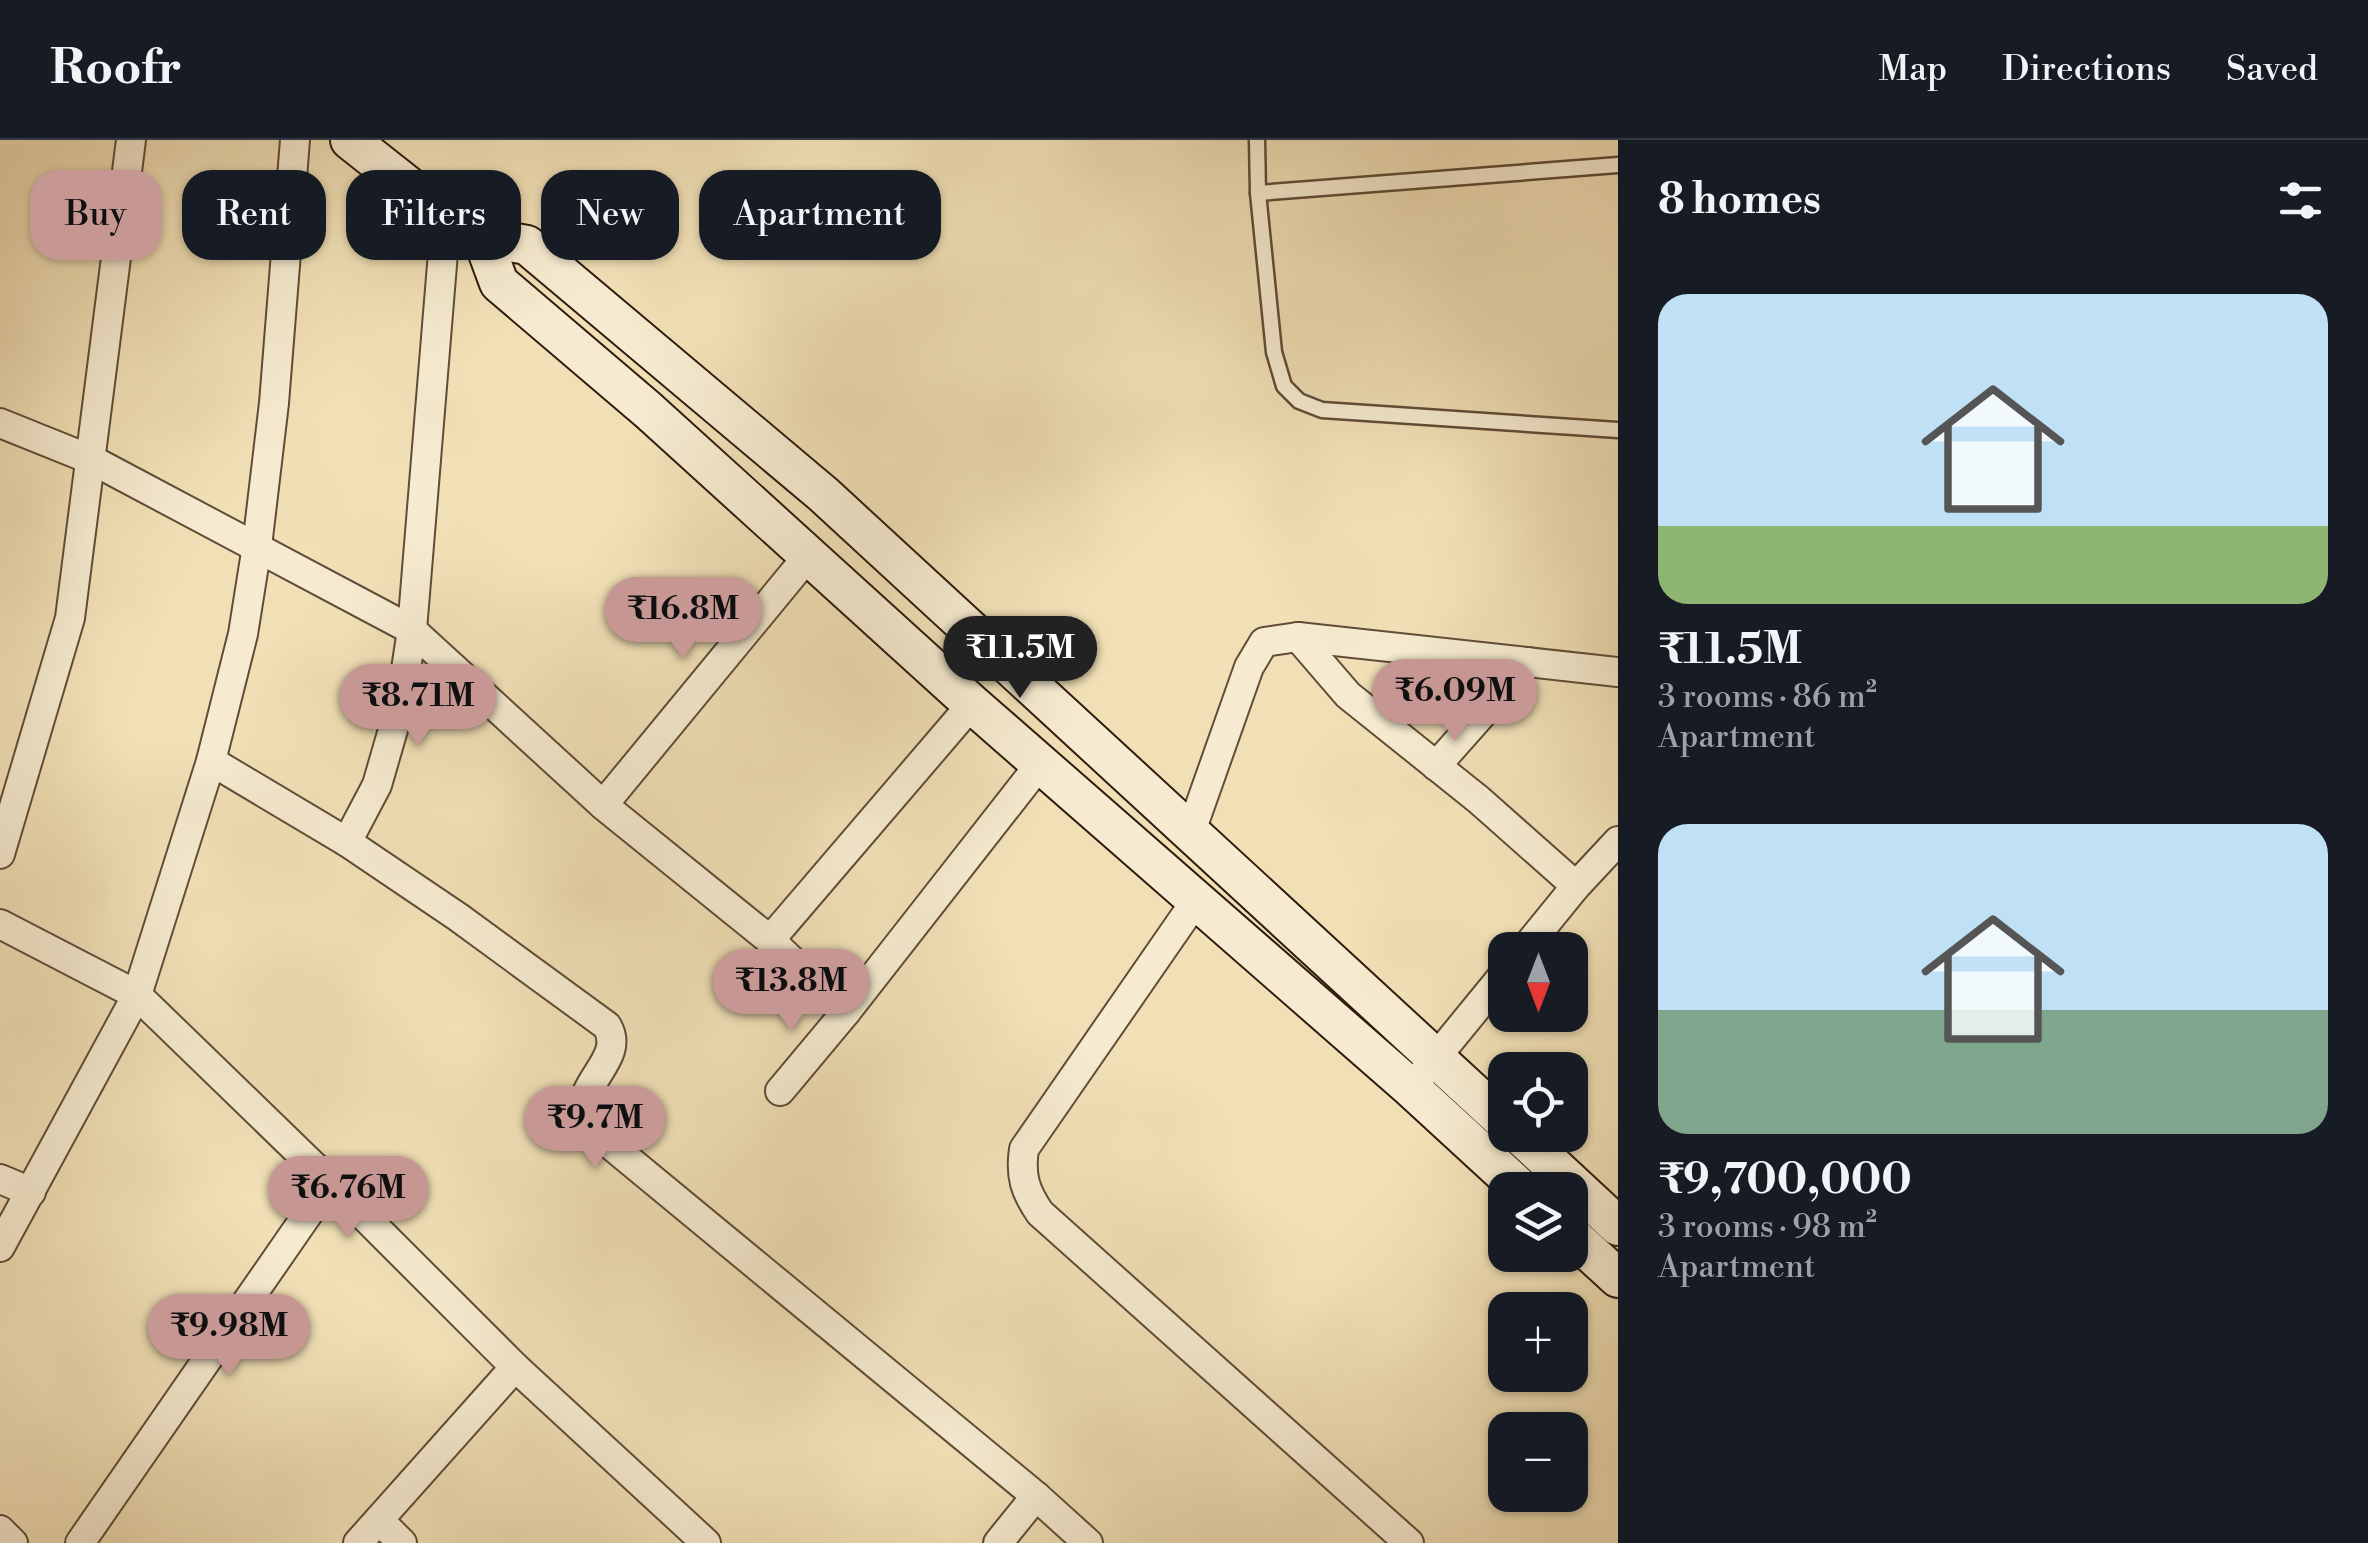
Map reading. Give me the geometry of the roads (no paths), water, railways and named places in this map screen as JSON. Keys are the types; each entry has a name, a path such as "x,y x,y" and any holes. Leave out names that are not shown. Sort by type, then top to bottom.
{"main road":[{"path":"353,141 389,170"},
{"path":"521,243 527,244 823,494 1488,1106"},
{"path":"491,260 500,283 648,410 972,704 1502,1172"},
{"path":"1538,1152 1618,1226"},
{"path":"1588,1250 1618,1278"}],"street":[{"path":"0,854 70,618 131,140"},
{"path":"0,1247 136,995 210,760 243,634 257,546 274,403 295,140"},
{"path":"347,842 377,785 400,702 412,630 442,260"},
{"path":"0,423 92,460 412,630 603,805 770,940 846,1012"},
{"path":"603,805 808,556"},
{"path":"1190,834 1256,652 1264,642 1298,636 1618,672"},
{"path":"1298,636 1348,694 1576,886"},
{"path":"1436,766 1528,662"},
{"path":"770,940 972,704"},
{"path":"210,760 347,842 458,917 606,1026 613,1037 611,1052 584,1096 584,1123 1088,1543"},
{"path":"780,1092 1040,764"},
{"path":"1539,932 1618,841"},
{"path":"1196,902 1024,1150 1021,1170 1026,1192 1040,1213 1409,1543"},
{"path":"0,924 136,995 515,1368 706,1543"},
{"path":"1411,1088 1488,994"},
{"path":"0,1179 30,1192"},
{"path":"80,1543 330,1182"},
{"path":"358,1543 515,1368"},
{"path":"998,1543 1036,1496"},
{"path":"379,1520 402,1543"},
{"path":"0,1530 13,1543"}],"lane":[{"path":"1256,140 1274,352 1284,386 1300,401 1322,410 1618,430"},
{"path":"1258,193 1618,165"}]}
